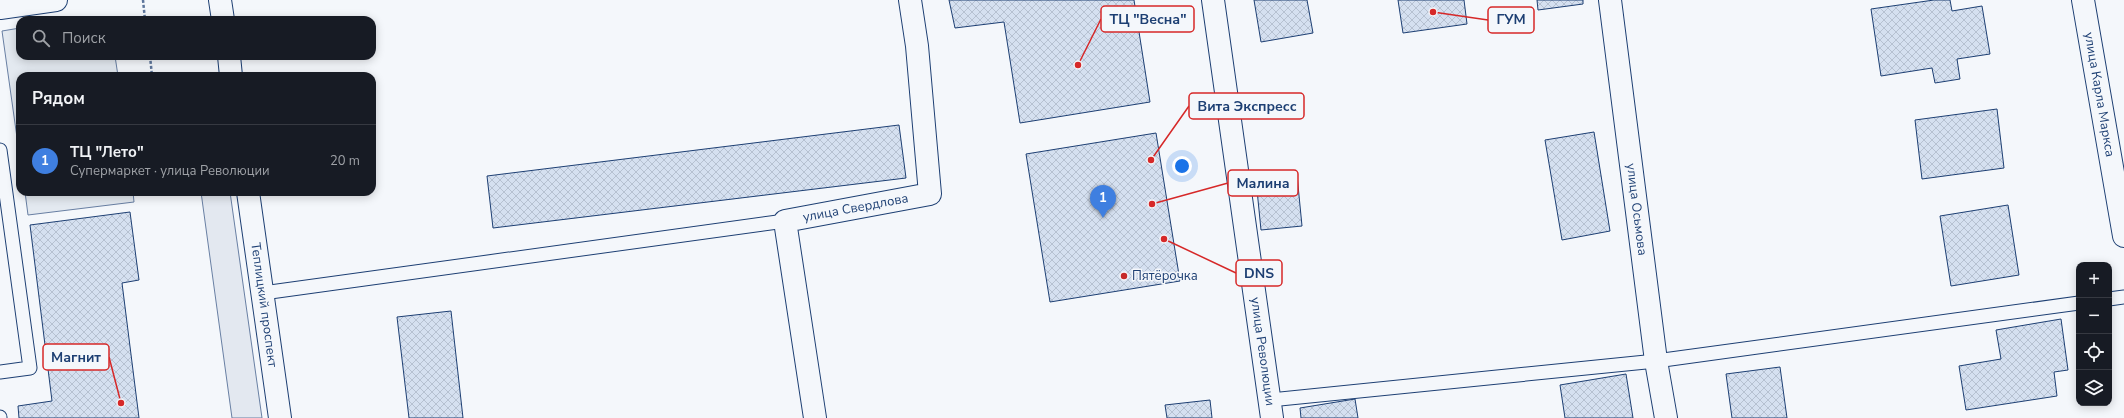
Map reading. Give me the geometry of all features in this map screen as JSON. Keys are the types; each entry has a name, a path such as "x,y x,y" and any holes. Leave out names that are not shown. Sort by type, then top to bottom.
{"street":[{"path":"0,8 56,0"},
{"path":"220,0 222,16"},
{"name":"улица Свердлова","path":"814,418 785,221 930,194 917,46 910,0"},
{"name":"улица Революции","path":"1213,0 1271,409"},
{"name":"улица Осьмова","path":"1610,0 1656,361 1666,418"},
{"name":"улица Карла Маркса","path":"2083,0 2124,236"},
{"path":"229,60 231,72"},
{"name":"Теплицкий проспект","path":"249,196 280,418"}],"lane":[{"path":"0,150 30,368 0,372"},
{"path":"263,293 785,221"},
{"path":"2112,299 2124,297"},
{"path":"1271,409 1656,361 2076,303"}],"path":[{"path":"143,0 145,16"},
{"path":"150,60 152,72"}],"shaded area":[{"path":"16,29 16,60 116,60 117,72 16,72 16,131 2,31"},
{"path":"26,196 133,196 134,202 28,215"},
{"path":"202,196 231,196 262,418 232,418"}],"building":[{"path":"949,0 1134,0 1150,102 1020,123 1004,22 955,28"},
{"path":"1254,0 1307,0 1313,33 1261,42"},
{"path":"1398,0 1464,0 1467,24 1403,33"},
{"path":"1537,0 1583,0 1583,4 1538,10"},
{"path":"1934,0 1950,0 1952,11 1982,6 1990,54 1957,59 1960,79 1935,83 1932,68 1881,76 1871,9"},
{"path":"1997,109 2004,168 1922,179 1915,120"},
{"path":"899,125 906,178 493,228 487,176"},
{"path":"1594,132 1610,231 1562,240 1545,140"},
{"path":"1156,133 1180,281 1050,302 1026,154"},
{"path":"1297,175 1302,226 1261,230 1256,180"},
{"path":"2008,205 2019,275 1951,286 1940,216"},
{"path":"130,212 139,280 122,283 139,418 19,418 18,406 52,401 30,225"},
{"path":"451,311 463,418 409,418 397,317"},
{"path":"2061,319 2068,370 2054,372 2057,396 1966,410 1959,366 2001,359 1996,330"},
{"path":"1780,367 1787,418 1732,418 1726,374"},
{"path":"1626,374 1633,418 1565,418 1560,385"},
{"path":"1355,399 1358,418 1301,418 1300,408"},
{"path":"1210,400 1212,418 1167,418 1165,405"}],"place":[{"name":"ГУМ","path":"1433,12"},
{"name":"ТЦ \"Весна\"","path":"1078,65"},
{"name":"Вита Экспресс","path":"1151,160"},
{"name":"Малина","path":"1152,204"},
{"name":"ТЦ \"Лето\"","path":"1103,218"},
{"name":"DNS","path":"1164,239"},
{"name":"Пятёрочка","path":"1124,276"},
{"name":"Магнит","path":"121,403"}]}
